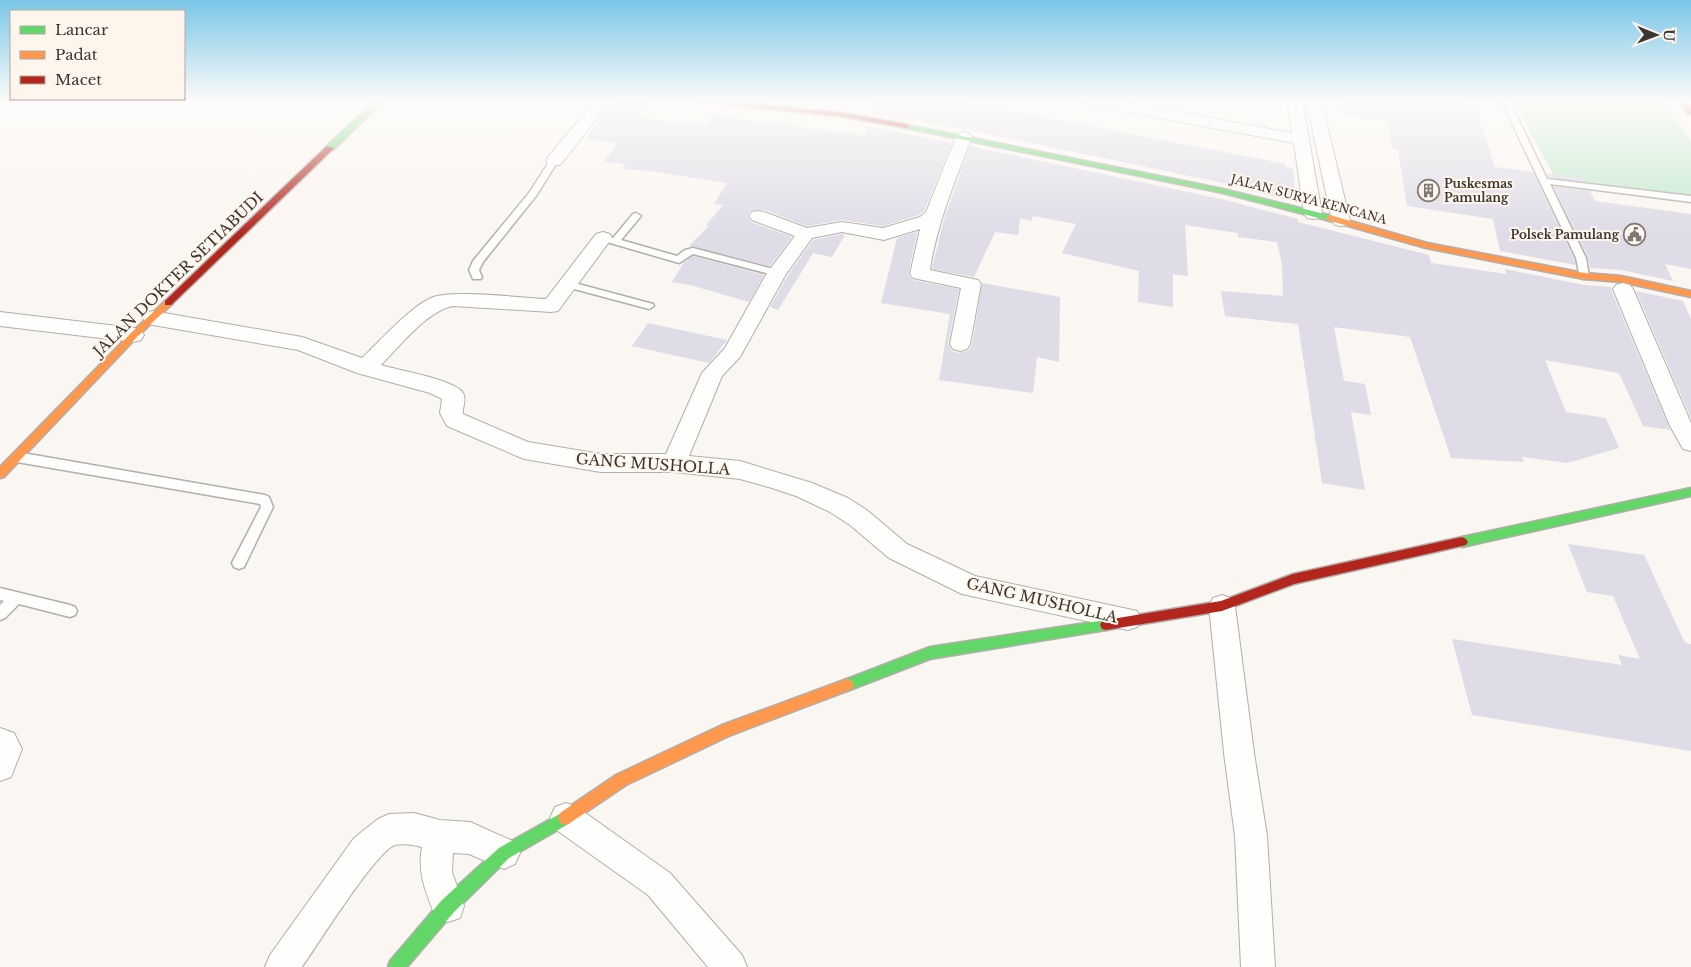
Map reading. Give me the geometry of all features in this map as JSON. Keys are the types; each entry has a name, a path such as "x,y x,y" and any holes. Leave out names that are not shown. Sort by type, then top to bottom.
{"main road":[{"name":"JALAN DOKTER SETIABUDI","path":"0,474 134,335 333,145"},
{"name":"JALAN SURYA KENCANA","path":"1003,145 1223,191 1426,245 1584,276 1621,279 1691,294"},
{"name":"JALAN SURYA KENCANA","path":"1584,276 1623,289 1691,304"},
{"path":"396,967 448,906 504,852 566,818 621,780 727,730 930,653 1222,606 1293,579 1691,492"}],"street":[{"path":"554,161 567,145"},
{"path":"960,344 971,284 920,274 924,261 924,249 935,213 961,145"},
{"path":"1301,145 1312,214"},
{"path":"1323,145 1341,221"},
{"path":"758,216 806,234 842,228 884,234 926,221 935,213"},
{"path":"674,463 713,373 733,352 777,273 806,234"},
{"path":"365,368 423,312 438,302 453,300 551,306 567,284 609,239"},
{"path":"1623,289 1681,426 1691,443"},
{"name":"GANG MUSHOLLA","path":"153,318 302,344 365,368 452,393 454,396 451,413 455,420 524,450 601,463 674,463 740,470 804,489 839,505 859,518 898,551 971,586 1134,621"},
{"path":"0,319 134,335"},
{"path":"1222,606 1238,753 1250,836 1258,967"},
{"path":"0,742 4,743 7,749 0,767"},
{"path":"566,818 659,884 730,967"},
{"path":"282,967 365,849 389,830 414,829 440,836 470,838 504,852"},
{"path":"440,836 435,855 435,874 448,906"}],"lane":[{"path":"1527,145 1581,258 1584,276"},
{"path":"477,277 474,270 478,261 533,194 554,161"},
{"path":"1544,181 1691,200"},
{"path":"609,239 636,216"},
{"path":"609,239 678,260 688,252 693,251 777,273"},
{"path":"567,284 650,306"},
{"path":"17,457 265,500 267,507 239,563"},
{"path":"0,594 70,611"},
{"path":"0,614 16,598"}],"green space":[{"path":"1537,145 1691,145 1691,202 1559,185"}],"building":[{"path":"616,145 951,145 924,211 919,215 883,226 842,220 807,226 765,210 750,211 747,216 751,222 792,237 770,266 689,246 709,226 706,225 723,205 714,204 727,183 650,171 622,169 625,164 604,162"},
{"path":"1041,145 1188,145 1286,164 1285,167 1293,169 1296,202 1223,183"},
{"path":"1392,145 1488,145 1495,167 1533,172 1576,265 1500,251 1493,219 1407,206 1398,150 1393,149"},
{"path":"970,146 1222,199 1298,219 1298,222 1429,255 1431,263 1506,274 1505,269 1584,285 1612,287 1611,290 1670,430 1643,426 1619,373 1545,360 1566,412 1606,418 1619,448 1567,463 1522,457 1524,462 1451,458 1410,337 1334,327 1344,381 1365,384 1371,415 1351,412 1365,490 1322,483 1298,324 1225,316 1221,291 1283,296 1282,264 1277,242 1238,237 1238,233 1185,225 1188,276 1173,274 1173,307 1138,302 1139,271 1062,253 1076,224 1033,216 1031,221 1020,218 1018,235 995,232 974,277 932,269 944,219"},
{"path":"1547,174 1583,178 1585,182 1548,177"},
{"path":"1553,186 1590,191 1595,201 1691,214 1691,269 1665,264 1673,281 1621,270 1590,268 1588,257"},
{"path":"917,232 908,275 913,280 959,289 948,344 952,351 959,353 968,351 972,345 982,283 1060,297 1059,362 1037,357 1033,393 939,380 950,314 881,303 897,238"},
{"path":"845,235 832,257 813,253 778,310 770,307 788,275 813,240"},
{"path":"693,256 764,275 749,302 690,285 672,282 684,262"},
{"path":"1636,291 1683,301 1691,319 1691,418"},
{"path":"648,323 727,340 709,363 632,346"},
{"path":"1568,544 1644,555 1685,643 1691,644 1691,751 1472,715 1452,639 1622,665 1618,655 1640,659 1613,596 1587,592"}],"traffic: fast":[{"path":"330,148 333,145"},
{"path":"999,145 1223,191 1330,218"},
{"path":"1462,542 1691,492"},
{"path":"847,685 930,653 1106,625"},
{"path":"396,967 448,906 504,853 565,818"}],"traffic: slow":[{"path":"1330,218 1426,245 1584,276 1621,279 1691,294"},
{"path":"0,474 134,335 168,303"},
{"path":"565,818 621,780 727,730 847,685"}],"traffic: jam":[{"path":"168,303 330,148"},
{"path":"1106,625 1222,606 1293,579 1462,542"}],"place":[{"name":"Puskesmas Pamulang","path":"1428,190"},
{"name":"Polsek Pamulang","path":"1635,234"}]}
